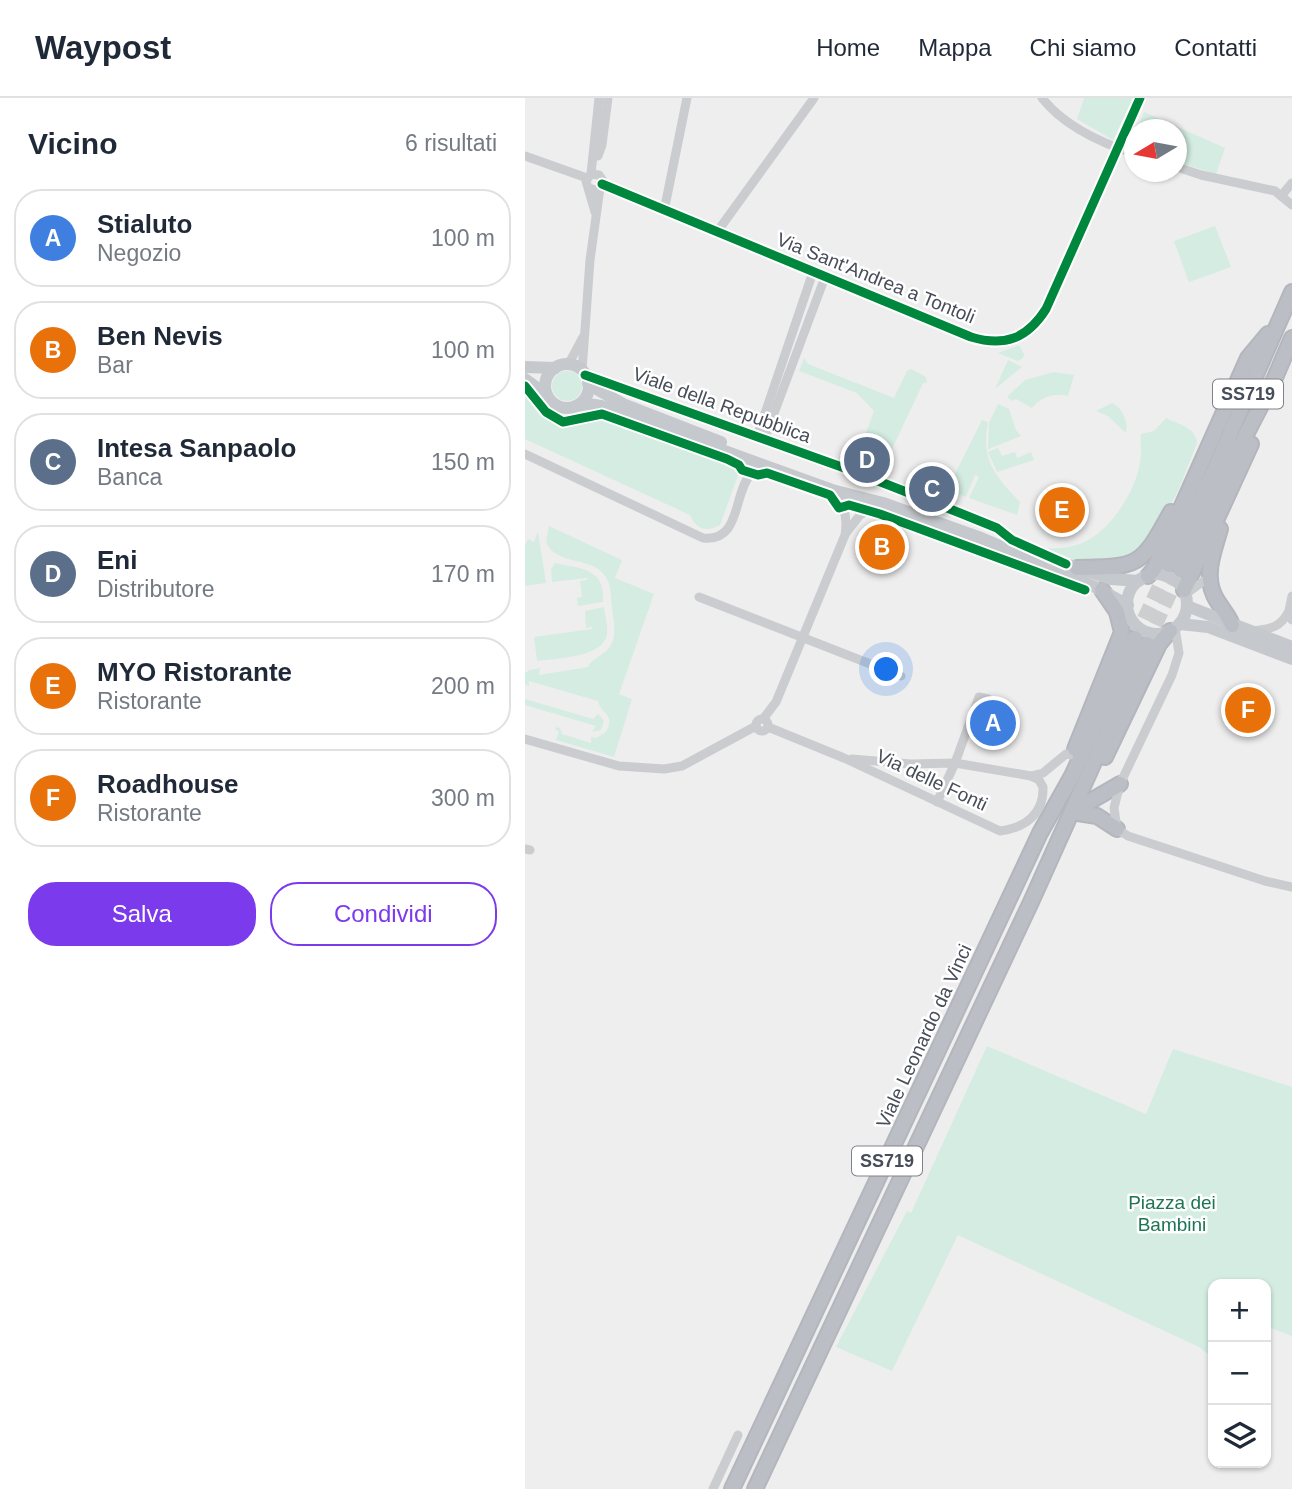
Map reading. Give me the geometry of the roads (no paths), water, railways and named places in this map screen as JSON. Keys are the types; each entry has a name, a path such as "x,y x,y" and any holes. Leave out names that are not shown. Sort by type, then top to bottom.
{"highway":[{"name":"SS719","path":"1292,292 1175,568 1274,380 1292,338"},
{"path":"1143,578 1154,569 1248,358 1278,322"},
{"path":"1185,597 1267,406 1274,380"},
{"path":"1232,625 1215,596 1209,567 1244,459"},
{"path":"1071,566 1122,566 1140,558 1154,542 1197,470"},
{"path":"1040,832 1122,632 1120,619 1101,590"},
{"path":"1117,645 1127,630 1130,612"},
{"path":"1080,810 1159,644 1175,627"},
{"name":"Viale Leonardo da Vinci","path":"732,1489 1040,832 1072,776 1141,641 1067,824 755,1489"},
{"path":"1067,824 1080,810 1120,784"},
{"path":"1080,810 1097,816 1117,830"}],"main road":[{"name":"Viale della Repubblica","path":"525,367 561,366 585,377 612,398 660,419 829,480 893,499 1071,566 1117,581 1143,578"},
{"path":"547,395 547,377 561,366"},
{"path":"576,406 585,398 585,377"},
{"path":"525,379 559,407 601,406 832,490 883,503 981,538 1101,590 1130,612 1146,632 1156,633 1175,627 1208,627 1292,659"},
{"path":"1130,612 1131,589 1143,578 1160,574 1171,577 1185,597 1232,625 1292,647"},
{"path":"1175,627 1185,597"}],"street":[{"path":"585,377 583,335 596,214 595,143 599,98"},
{"path":"596,180 608,98"},
{"path":"664,211 687,98"},
{"path":"717,232 814,98"},
{"path":"1041,98 1063,119 1124,151"},
{"name":"Via Sant'Andrea a Tontoli","path":"525,156 596,180 664,211 971,337 992,342 1013,338 1033,326 1046,309 1140,98"},
{"path":"595,143 599,156"},
{"path":"1187,170 1275,191 1292,205"},
{"path":"596,180 586,183 596,214"},
{"path":"1280,196 1292,183"},
{"path":"761,439 813,272"},
{"path":"761,439 825,277"},
{"path":"805,297 817,301"},
{"path":"561,366 583,335"},
{"name":"Viale della Repubblica","path":"585,377 877,480 997,528 1011,540 1071,566"},
{"path":"525,454 703,538 719,537 731,525 748,477 764,465"},
{"path":"742,458 748,477"},
{"path":"832,490 844,506 845,535"},
{"path":"526,739 619,766 664,769 682,766 755,726 757,721 766,723 845,535 860,515 883,503"},
{"path":"1185,597 1209,577"},
{"path":"1251,632 1277,626 1290,616 1292,596"},
{"path":"699,597 901,676"},
{"path":"1175,627 1179,653 1172,675 1120,784 1114,808 1117,830 1265,881 1292,887"},
{"path":"937,802 955,763 979,697 988,699"},
{"name":"Via delle Fonti","path":"766,723 1000,831 1014,829 1029,822 1040,807 1043,787 1039,780 1031,776"},
{"path":"844,758 911,764 955,763 1031,776 1043,772 1066,754 1073,755"},
{"path":"713,1489 738,1435"}],"tunnel":[{"path":"1135,638 1169,565"},
{"path":"1147,644 1181,570"}],"place":[{"name":"Eni","path":"867,460"},
{"name":"Intesa Sanpaolo","path":"932,489"},
{"name":"MYO Ristorante","path":"1062,510"},
{"name":"Ben Nevis","path":"882,547"},
{"name":"Roadhouse","path":"1248,710"},
{"name":"Stialuto","path":"993,723"}],"park label":[{"name":"Piazza dei Bambini","path":"1172,1213"}]}
